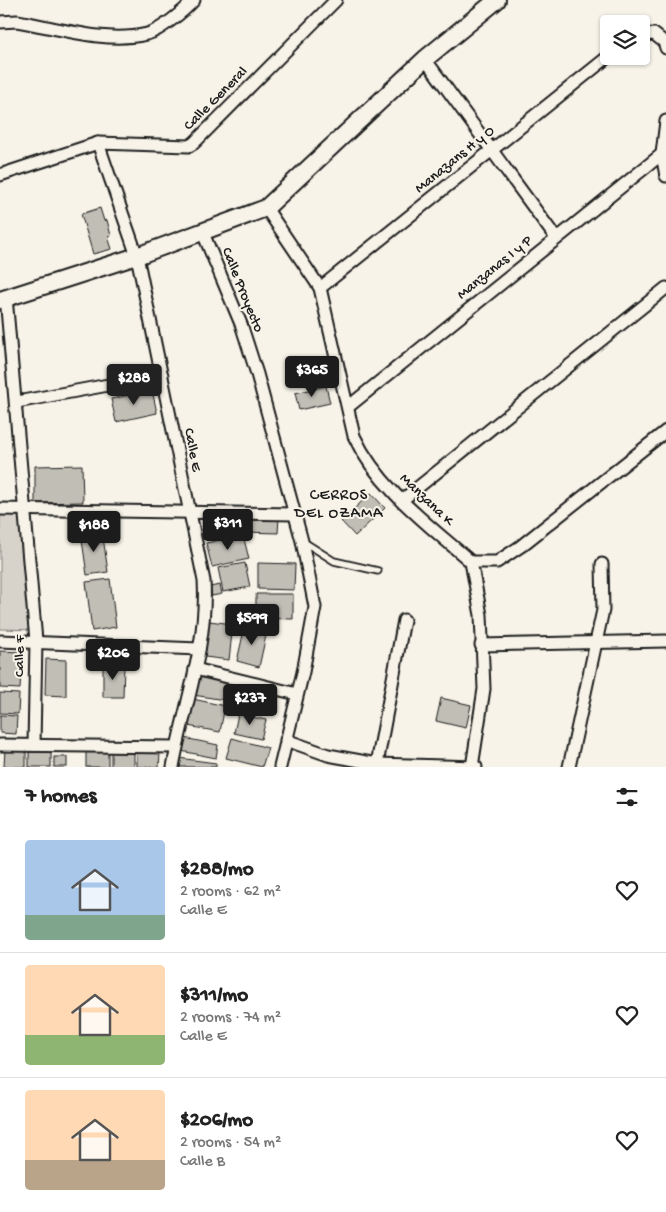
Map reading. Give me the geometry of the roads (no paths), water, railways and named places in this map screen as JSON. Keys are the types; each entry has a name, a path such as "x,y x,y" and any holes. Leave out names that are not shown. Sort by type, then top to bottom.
{"street":[{"path":"0,22 17,21 118,38 151,33 184,10 194,0"},
{"name":"Calle General","path":"0,175 98,143 189,146 336,0"},
{"path":"3,298 137,256 266,208 425,59 497,0"},
{"path":"650,34 654,34 664,42 666,48"},
{"path":"425,59 556,238"},
{"name":"Manazans H y O","path":"320,288 600,63"},
{"path":"666,121 662,154 666,176"},
{"name":"Calle E","path":"98,143 137,256 204,581 206,609 195,668 172,767"},
{"name":"Manzanas I y P","path":"348,407 662,154"},
{"name":"Manzana K","path":"266,208 320,288 354,436 361,451 401,501 471,562"},
{"name":"Calle Proyecto","path":"203,232 250,352 273,429 302,541 314,610 280,767"},
{"path":"401,501 666,288"},
{"name":"Calle F","path":"3,298 17,402 23,509 36,641 34,745"},
{"path":"17,402 162,375"},
{"path":"286,740 328,755 377,764 473,767 484,689 481,615 471,562 497,562 522,546 666,430"},
{"path":"0,509 294,514"},
{"path":"569,767 603,610 602,564"},
{"path":"377,764 404,620"},
{"path":"0,641 199,649"},
{"path":"481,645 666,641"},
{"path":"195,668 297,694"},
{"path":"0,745 176,747"}],"lane":[{"path":"302,541 334,561 378,571"}],"district":[{"name":"CERROS DEL OZAMA","path":"339,505"}]}
